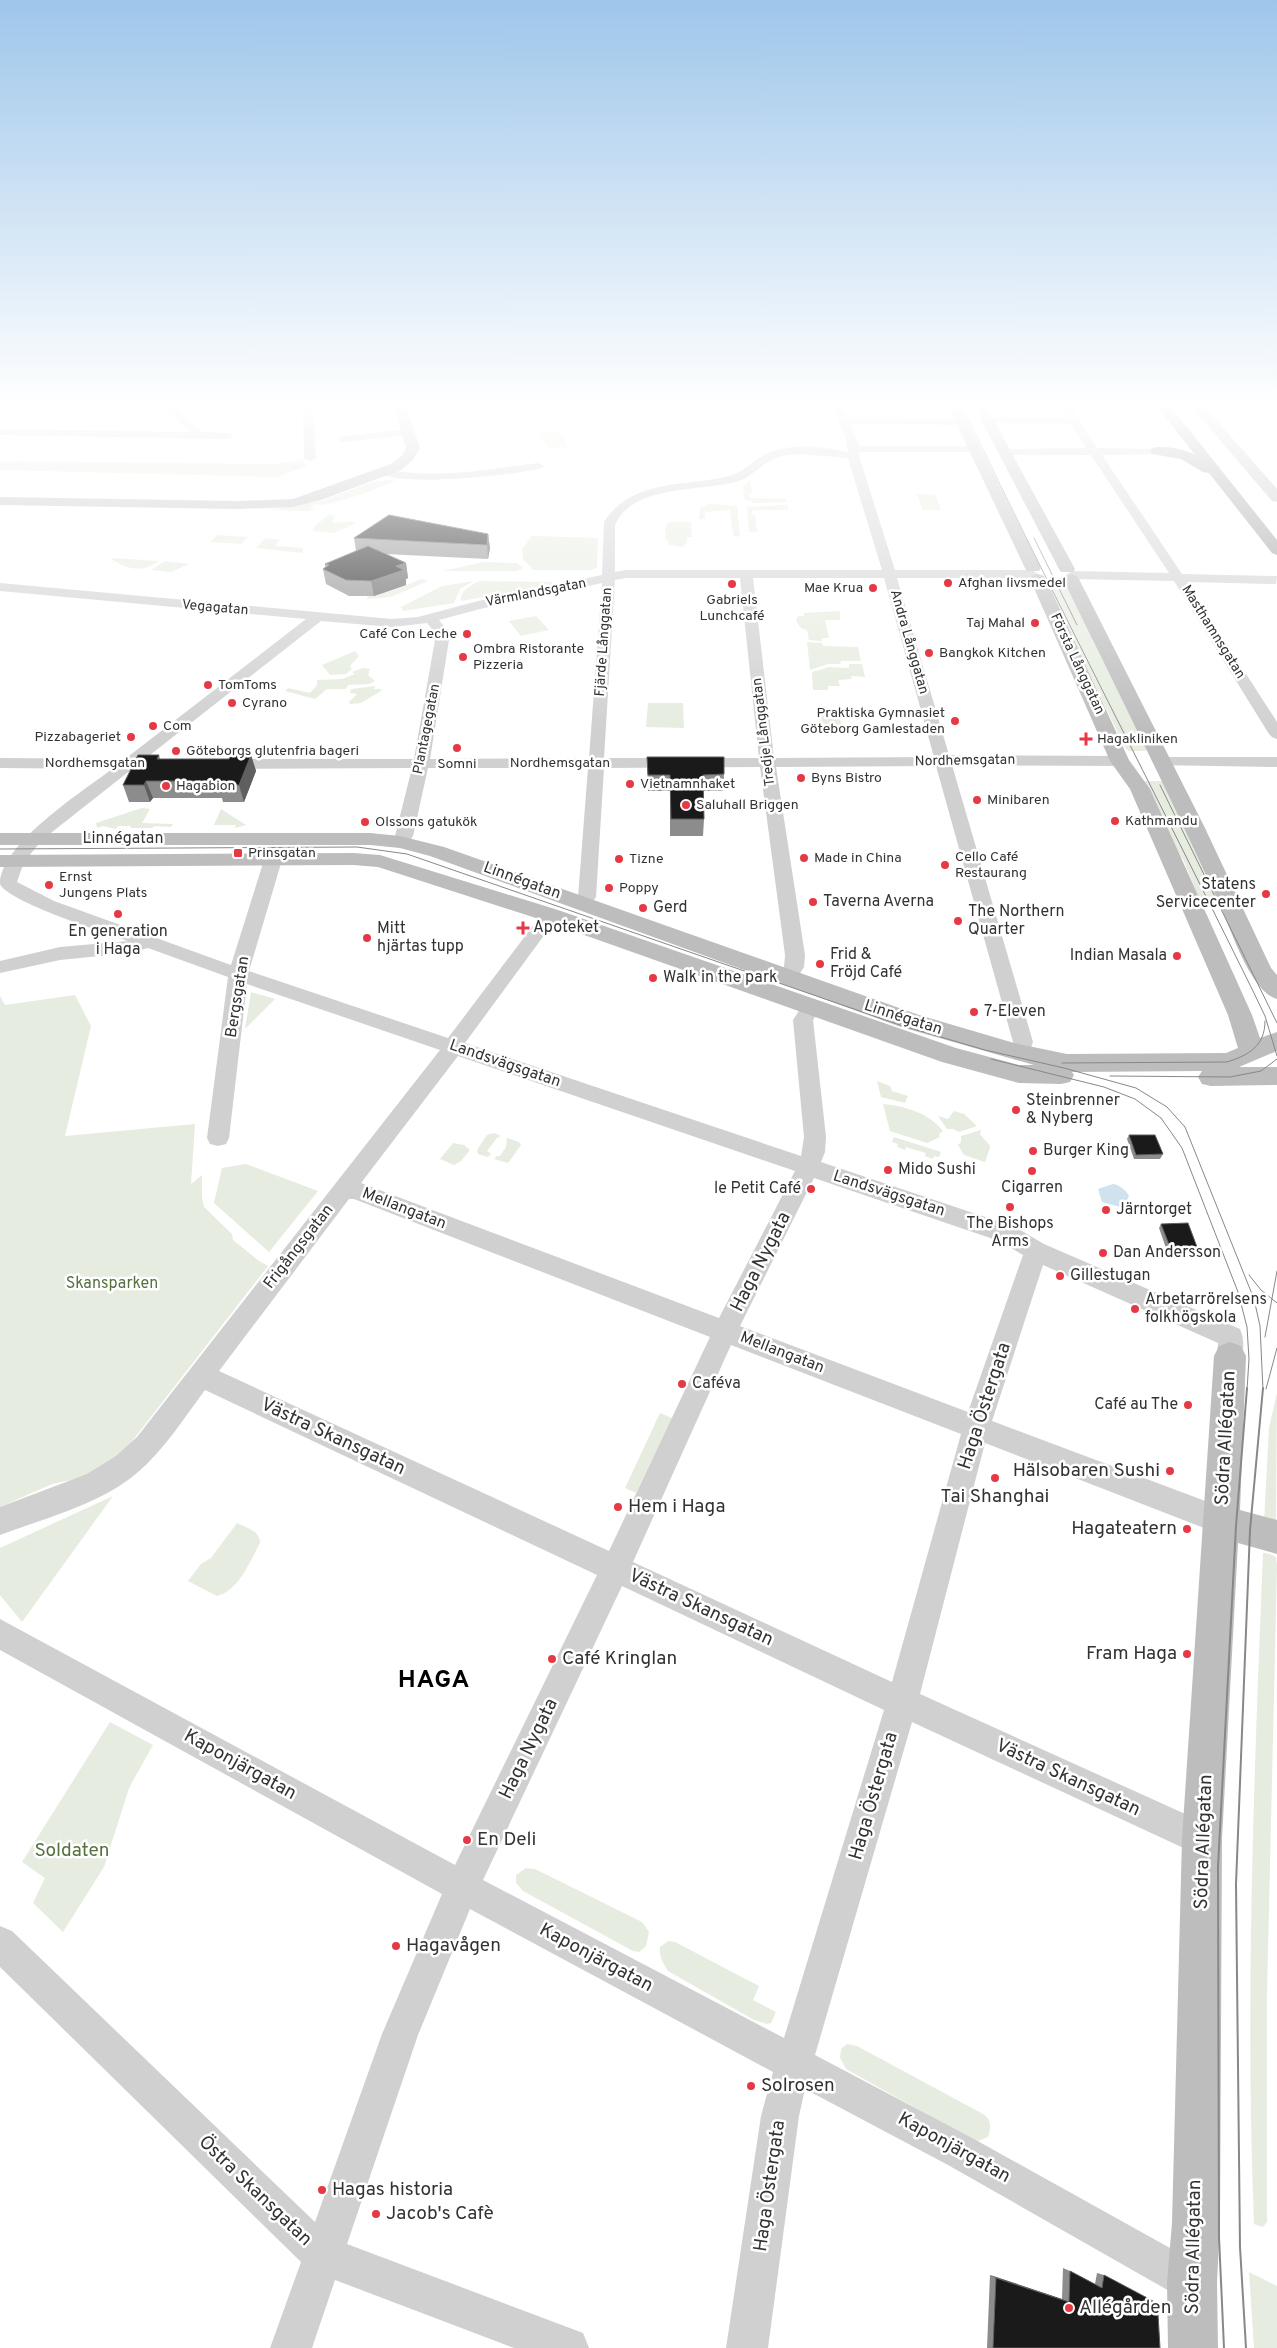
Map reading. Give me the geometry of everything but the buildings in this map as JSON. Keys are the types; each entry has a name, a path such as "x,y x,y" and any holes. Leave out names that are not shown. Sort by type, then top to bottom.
{"highway":[{"path":"1249,516 1277,550"},
{"path":"1264,516 1277,532"}],"street":[{"name":"Fjärde Långgatan","path":"583,903 588,897 609,578 610,522 615,516"},
{"name":"Andra Långgatan","path":"872,516 1023,1042 1020,1064"},
{"name":"Första Långgatan","path":"1007,516 1120,761 1140,789 1240,1016 1251,1050"},
{"name":"Första Långgatan","path":"1039,516 1162,762 1261,971 1277,991"},
{"name":"Masthamnsgatan","path":"1136,516 1179,579 1277,734"},
{"path":"1034,574 1048,565 1070,574 1179,579 1276,580"},
{"name":"Värmlandsgatan","path":"431,618 478,605 635,573 1034,574"},
{"name":"Tredje Långgatan","path":"746,574 766,762 796,955 794,967 787,978"},
{"name":"Vegagatan","path":"0,588 317,618 392,623 431,618"},
{"path":"17,854 128,764 317,618"},
{"name":"Plantagegatan","path":"400,842 404,836 421,763 442,640 442,633 431,618"},
{"name":"Nordhemsgatan","path":"203,764 931,762 942,760 1120,761"},
{"path":"1162,762 1277,762"},
{"name":"Nordhemsgatan","path":"0,763 150,764"},
{"name":"Linnégatan","path":"17,854 370,839 400,842 436,851 583,903 910,1021 1020,1064"},
{"name":"Linnégatan","path":"0,840 17,854 380,861 550,915 951,1056 1020,1064"},
{"name":"Landsvägsgatan","path":"17,854 8,882 14,890 238,974 1007,1234 1036,1251"},
{"name":"Bergsgatan","path":"218,1138 238,974 273,860"},
{"name":"Frigångsgatan","path":"0,1521 70,1495 127,1464 146,1446 453,1046 550,915"},
{"path":"0,967 68,952 127,947 147,941"},
{"path":"808,1168 814,1152 815,1137 803,1020 811,1008"},
{"path":"1020,1064 1226,1062 1243,1057 1251,1050 1277,1041"},
{"path":"1020,1064 1104,1076 1277,1076"},
{"name":"Haga Nygata","path":"291,2348 400,2034 462,1887 616,1568 725,1332 808,1168"},
{"name":"Mellangatan","path":"342,1191 355,1190 976,1428 1222,1520"},
{"path":"1036,1251 1230,1346"},
{"name":"Haga Östergata","path":"747,2348 780,2116 902,1702 976,1428 1036,1251"},
{"name":"Södra Allégatan","path":"1193,2348 1192,2282 1196,2223 1202,1839 1222,1520 1230,1346"},
{"name":"Västra Skansgatan","path":"200,1375 902,1702 1202,1839"},
{"path":"1222,1520 1277,1537"},
{"name":"Kaponjärgatan","path":"0,1634 462,1887 962,2152 1192,2282"},
{"name":"Östra Skansgatan","path":"0,1943 322,2255 568,2348"}],"green space":[{"path":"327,516 335,516 332,523 356,523 333,533 313,531 314,527"},
{"path":"699,516 705,516 705,518 699,520"},
{"path":"731,516 738,516 740,536 735,537"},
{"path":"748,516 755,516 757,532 749,532"},
{"path":"669,522 691,522 692,537 687,537 687,542 683,547 670,545 667,541 671,540 666,540 665,528"},
{"path":"217,535 248,537 241,544 210,542"},
{"path":"532,536 598,538 597,567 592,570 533,570 523,559 522,549"},
{"path":"265,538 280,540 275,546 303,548 303,553 256,548"},
{"path":"112,558 159,561 141,569 135,569 124,566"},
{"path":"165,561 189,564 171,572 151,570"},
{"path":"484,562 517,563 523,568 517,571 443,571"},
{"path":"421,579 428,581 391,597 367,599 368,595 376,596 401,584 404,586"},
{"path":"474,581 460,589 454,603 403,611 401,607 442,586"},
{"path":"480,581 553,582 550,585 461,601 464,591"},
{"path":"1061,584 1068,588 1149,748 1145,751 1129,751 1125,748 1048,587"},
{"path":"840,611 840,620 825,620 829,638 822,638 822,641 808,640 807,630 801,628 796,621 798,616 804,616 804,613"},
{"path":"536,616 549,630 521,636 509,621"},
{"path":"807,642 822,643 823,646 858,647 861,661 841,661 840,664 828,664 810,670"},
{"path":"355,651 359,656 350,666 352,669 346,674 330,675 322,665"},
{"path":"849,664 862,664 865,677 851,676 852,679 838,680 840,686 828,686 828,690 813,690 812,672 829,667 849,668"},
{"path":"363,668 370,669 368,675 375,681 369,684 348,685 346,689 327,689 315,699 285,691 288,688 310,693 317,685 317,680 342,679 355,674 352,672"},
{"path":"375,686 374,689 381,689 381,691 361,703 350,704 349,702 357,694 350,693 351,689"},
{"path":"648,703 683,703 684,728 646,727"},
{"path":"824,706 838,711 841,723 839,727 830,727 821,720 817,708"},
{"path":"1140,781 1168,781 1227,907 1202,906 1183,859 1172,848"},
{"path":"142,808 150,809 142,823 173,824 171,827 154,826 152,828 118,826 116,829 103,826 97,828 96,823"},
{"path":"221,809 246,825 235,828 236,825 214,825"},
{"path":"251,992 275,999 245,1029"},
{"name":"Skansparken","path":"75,995 91,1026 65,1136 195,1124 191,1184 202,1175 204,1207 232,1234 233,1240 268,1266 119,1458 99,1474 52,1484 0,1507 0,996 5,1005"},
{"path":"877,1081 890,1086 892,1091 908,1096 905,1103 881,1097"},
{"path":"883,1104 908,1109 931,1119 943,1131 939,1134 940,1137 927,1143 890,1131"},
{"path":"954,1111 964,1114 977,1126 959,1132 947,1129 938,1116 948,1119"},
{"path":"981,1130 980,1134 990,1145 985,1162 964,1155 958,1145 961,1142 961,1136"},
{"path":"494,1133 501,1136 497,1138 487,1151 491,1154 488,1157 478,1154 477,1150 487,1135"},
{"path":"894,1137 941,1152 939,1157 934,1156 933,1159 925,1156 926,1153 906,1147 905,1150 897,1147 898,1144 892,1142"},
{"path":"507,1138 519,1142 521,1145 508,1163 494,1159 500,1156 506,1147"},
{"path":"453,1143 464,1145 470,1150 461,1161 454,1165 440,1159"},
{"path":"246,1164 318,1191 269,1252 214,1203 222,1168"},
{"path":"1277,1393 1276,1521 1264,1522 1269,1428"},
{"path":"660,1413 672,1418 636,1493 625,1488"},
{"path":"113,1496 22,1622 0,1595 0,1548"},
{"path":"237,1523 255,1533 260,1543 238,1582 225,1593 217,1596 188,1581 201,1564 211,1558"},
{"path":"1263,1553 1276,1557 1277,1566 1267,1993 1267,2222 1263,2227 1254,2224 1250,2056 1254,1805"},
{"name":"Soldaten","path":"110,1722 153,1745 129,1788 104,1867 63,1932 33,1903 45,1878 22,1862"},
{"path":"526,1868 535,1869 642,1922 649,1932 646,1946 639,1952 633,1951 523,1891 516,1883 516,1875"},
{"path":"668,1941 675,1942 759,1986 753,2000 776,2012 771,2023 767,2024 754,2020 668,1971 660,1954 660,1947"},
{"path":"847,2044 857,2046 983,2114 990,2124 988,2137 978,2141 969,2138 846,2069 840,2058 841,2049"},
{"path":"1249,2272 1277,2286 1277,2348 1254,2348"}],"water":[{"path":"1113,1184 1122,1188 1129,1196 1124,1206 1120,1207 1102,1202 1098,1189"}],"tram line":[{"path":"1015,516 1252,989 1265,1016 1277,1056"},
{"path":"1034,538 1077,625"},
{"path":"1160,785 1277,1023"},
{"path":"0,849 357,847 407,854 900,1025 985,1050 1064,1068 1136,1088 1167,1107 1185,1127 1254,1299 1260,1326 1263,1389"},
{"path":"1062,1063 1227,1062 1249,1053 1259,1043 1265,1021"},
{"path":"991,1059 1104,1087 1135,1099 1161,1118 1182,1148 1238,1292 1247,1327 1249,1359 1247,1390"},
{"path":"1110,1076 1230,1077 1261,1071 1277,1059"},
{"path":"1272,1299 1277,1271"},
{"path":"1249,1275 1261,1290 1272,1299"},
{"path":"1265,1337 1272,1299"},
{"path":"1272,1299 1277,1303"},
{"path":"1266,1389 1277,1348"},
{"path":"1224,2348 1219,2237 1218,1867 1236,1526 1247,1388"},
{"path":"1246,2348 1240,2247 1236,1884 1250,1530 1263,1389"}],"place":[{"name":"Afghan livsmedel","path":"948,583"},
{"name":"Gabriels Lunchcafé","path":"732,584"},
{"name":"Mae Krua","path":"873,588"},
{"name":"Taj Mahal","path":"1035,623"},
{"name":"Café Con Leche","path":"467,634"},
{"name":"Bangkok Kitchen","path":"929,653"},
{"name":"Ombra Ristorante Pizzeria","path":"463,657"},
{"name":"TomToms","path":"208,685"},
{"name":"Cyrano","path":"232,703"},
{"name":"Praktiska Gymnasiet Göteborg Gamlestaden","path":"955,721"},
{"name":"Com","path":"153,726"},
{"name":"Pizzabageriet","path":"131,737"},
{"name":"Hagakliniken","path":"1086,739"},
{"name":"Somni","path":"457,748"},
{"name":"Göteborgs glutenfria bageri","path":"176,751"},
{"name":"Byns Bistro","path":"801,778"},
{"name":"Vietnamnhaket","path":"630,784"},
{"name":"Hagabion","path":"166,786"},
{"name":"Minibaren","path":"977,800"},
{"name":"Saluhall Briggen","path":"686,805"},
{"name":"Kathmandu","path":"1115,821"},
{"name":"Olssons gatukök","path":"365,822"},
{"name":"Prinsgatan","path":"238,853"},
{"name":"Made in China","path":"804,858"},
{"name":"Tizne","path":"619,859"},
{"name":"Cello Café Restaurang","path":"945,865"},
{"name":"Ernst Jungens Plats","path":"49,885"},
{"name":"Poppy","path":"609,888"},
{"name":"Statens Servicecenter","path":"1266,894"},
{"name":"Taverna Averna","path":"813,902"},
{"name":"Gerd","path":"643,908"},
{"name":"En generation i Haga","path":"118,914"},
{"name":"The Northern Quarter","path":"958,921"},
{"name":"Apoteket","path":"523,928"},
{"name":"Mitt hjärtas tupp","path":"367,938"},
{"name":"Indian Masala","path":"1177,956"},
{"name":"Frid & Fröjd Café","path":"820,964"},
{"name":"Walk in the park","path":"653,978"},
{"name":"7-Eleven","path":"974,1012"},
{"name":"Steinbrenner & Nyberg","path":"1016,1110"},
{"name":"Burger King","path":"1033,1151"},
{"name":"Mido Sushi","path":"888,1170"},
{"name":"Cigarren","path":"1032,1171"},
{"name":"le Petit Café","path":"811,1189"},
{"name":"The Bishops Arms","path":"1010,1207"},
{"name":"Järntorget","path":"1106,1210"},
{"name":"Dan Andersson","path":"1103,1253"},
{"name":"Gillestugan","path":"1060,1276"},
{"name":"Arbetarrörelsens folkhögskola","path":"1135,1309"},
{"name":"Caféva","path":"682,1384"},
{"name":"Café au The","path":"1188,1405"},
{"name":"Hälsobaren Sushi","path":"1170,1471"},
{"name":"Tai Shanghai","path":"995,1478"},
{"name":"Hem i Haga","path":"618,1507"},
{"name":"Hagateatern","path":"1187,1529"},
{"name":"Fram Haga","path":"1187,1654"},
{"name":"Café Kringlan","path":"552,1659"},
{"name":"En Deli","path":"467,1840"},
{"name":"Hagavågen","path":"396,1946"},
{"name":"Solrosen","path":"751,2086"},
{"name":"Hagas historia","path":"322,2190"},
{"name":"Jacob's Cafè","path":"376,2214"},
{"name":"Allégården","path":"1069,2308"}],"district":[{"name":"HAGA","path":"434,1681"}]}
